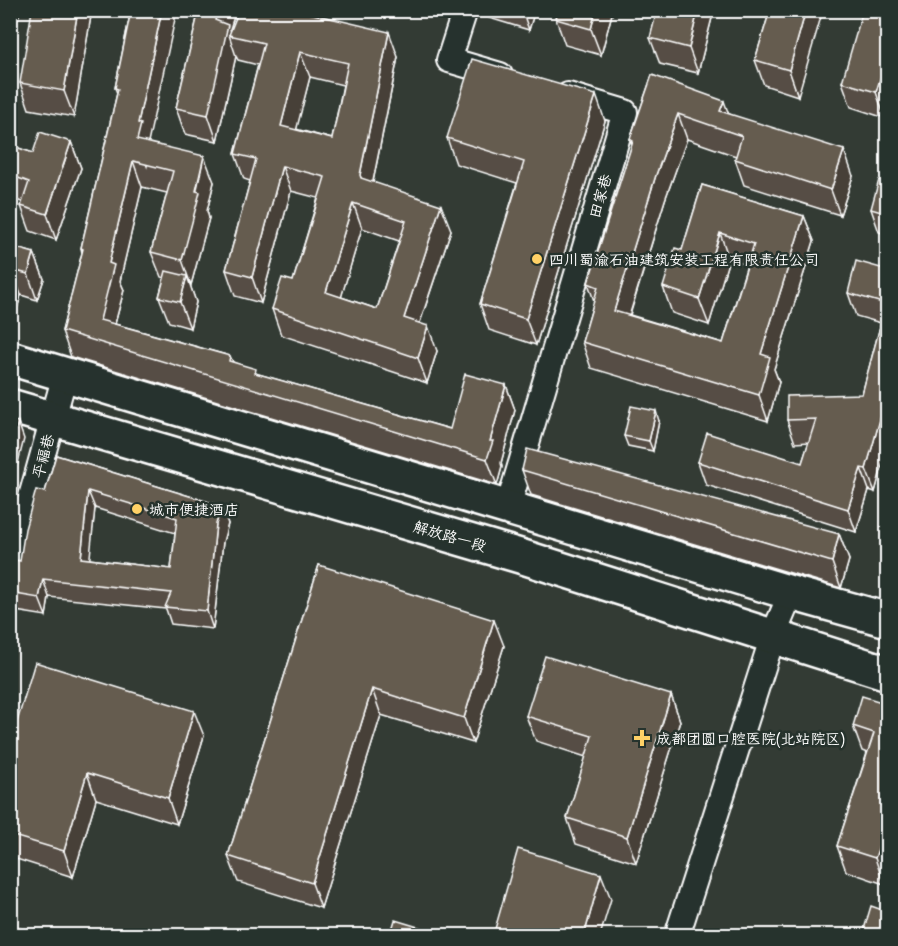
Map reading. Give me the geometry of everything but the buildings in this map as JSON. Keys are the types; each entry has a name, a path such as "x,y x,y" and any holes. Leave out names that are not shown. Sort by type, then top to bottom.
{"main road":[{"path":"10,358 790,593 888,620"},
{"name":"解放路一段","path":"10,406 520,556 888,673"}],"street":[{"name":"田家巷","path":"465,10 449,60 625,112 508,507"},
{"name":"平福巷","path":"10,572 65,375"},
{"path":"677,936 773,636 790,593"}],"place":[{"name":"四川蜀渝石油建筑安装工程有限责任公司","path":"537,259"},
{"name":"城市便捷酒店","path":"137,509"},
{"name":"成都团圆口腔医院(北站院区)","path":"642,738"}]}
